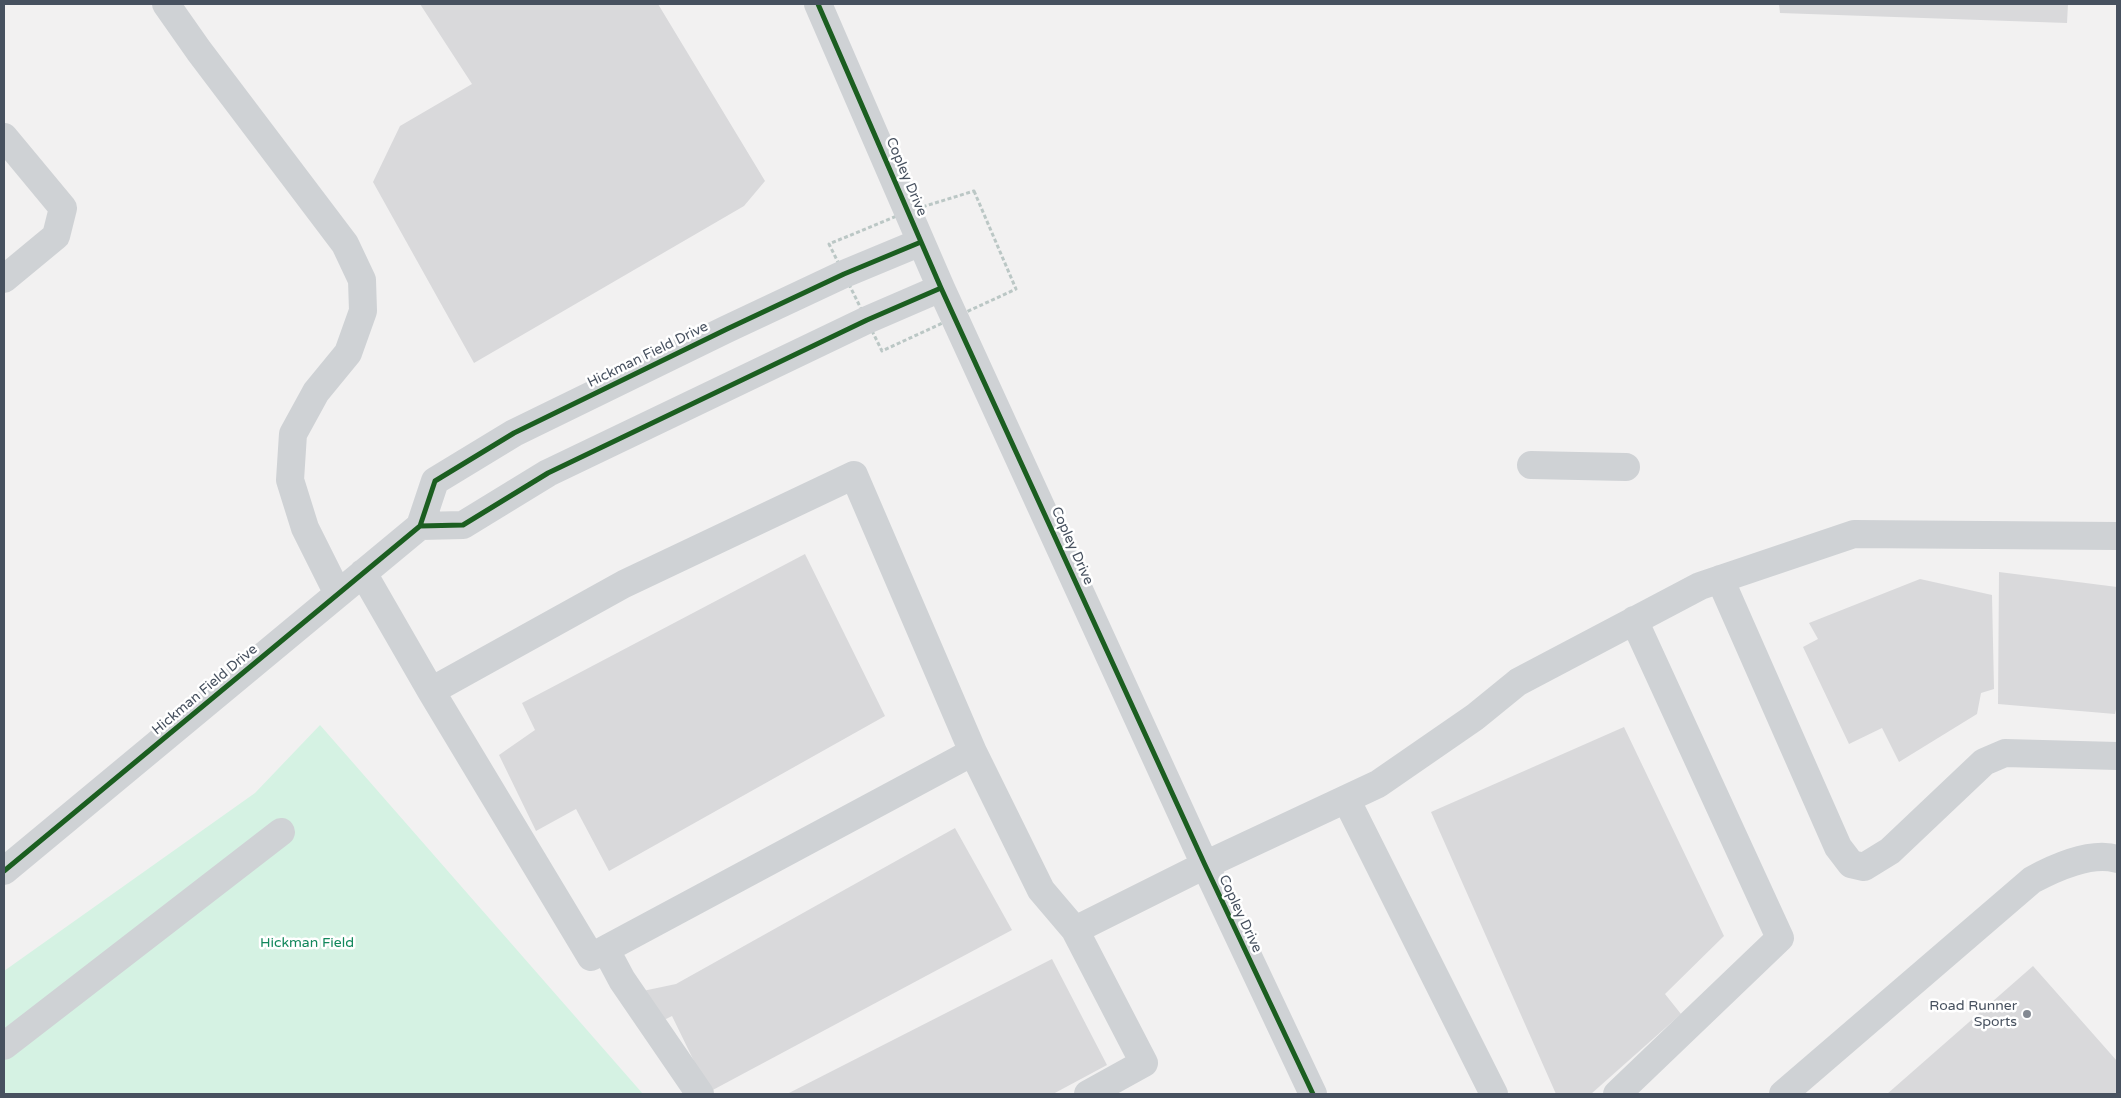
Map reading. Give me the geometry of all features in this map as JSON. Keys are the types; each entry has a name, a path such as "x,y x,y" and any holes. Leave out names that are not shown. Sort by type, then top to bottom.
{"street":[{"path":"166,4 198,51 345,244 362,280 363,311 348,353 316,392 294,434 290,480 305,528 338,594"},
{"name":"Copley Drive","path":"818,4 941,288 1205,865 1313,1094"},
{"path":"4,136 63,208 56,236 4,279"},
{"name":"Hickman Field Drive","path":"4,871 420,526 435,481 514,433 844,274 921,242"},
{"path":"420,526 463,526 548,474 867,320 941,288"},
{"path":"1531,465 1626,467"},
{"path":"431,691 624,584 854,475 973,752 1041,890 1075,930 1144,1063 1088,1094"},
{"path":"1075,930 1205,865 1378,784 1475,717 1518,682 1700,586 1854,534 2117,536"},
{"path":"363,573 431,691 591,957 973,752"},
{"path":"1720,579 1838,847 1851,864 1864,867 1890,851 1984,762 2005,753 2117,756"},
{"path":"1617,1094 1780,938 1634,620"},
{"path":"1346,799 1494,1094"},
{"path":"4,1046 281,832"},
{"path":"1783,1094 2032,880 2064,865 2105,856 2117,860"},
{"path":"606,950 622,980 700,1094"}],"green space":[{"name":"Hickman Field","path":"320,725 643,1094 4,1094 4,971 255,793"}],"building":[{"path":"420,4 658,4 765,181 744,206 474,363 373,182 400,126 472,84"},
{"path":"1779,4 2068,4 2067,23 1780,13"},
{"path":"805,554 885,716 609,871 576,809 536,831 499,755 535,730 522,703"},
{"path":"1999,572 2117,587 2117,704 2115,714 1998,704"},
{"path":"1920,579 1992,595 1994,689 1981,693 1977,714 1899,762 1882,728 1849,744 1803,647 1818,639 1809,623"},
{"path":"1624,727 1724,936 1665,994 1681,1014 1591,1094 1556,1094 1431,812"},
{"path":"955,828 1012,930 709,1092 672,1016 654,1025 638,992 676,984"},
{"path":"1052,959 1107,1065 1053,1094 787,1094"},
{"name":"Road Runner Sports","path":"2033,966 2117,1061 2117,1094 1887,1094"}],"cycle path":[{"path":"818,4 941,288 1205,865 1313,1094"},
{"path":"4,871 420,526 435,481 514,433 844,274 921,242"},
{"path":"420,526 463,525 548,473 867,320 941,288"}],"place":[{"name":"Road Runner Sports","path":"2027,1014"}]}
